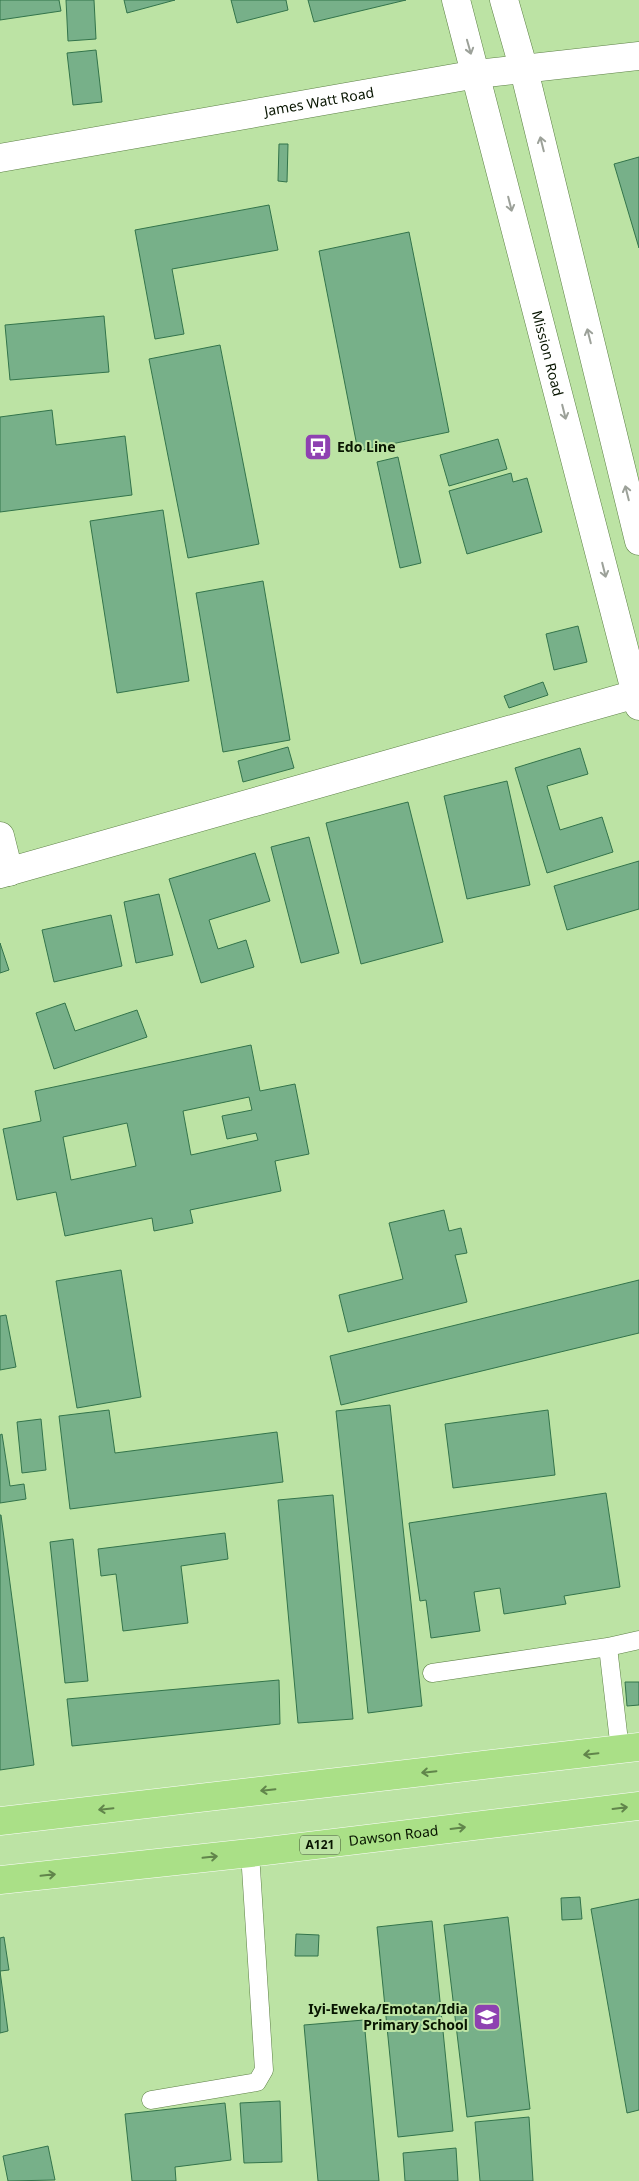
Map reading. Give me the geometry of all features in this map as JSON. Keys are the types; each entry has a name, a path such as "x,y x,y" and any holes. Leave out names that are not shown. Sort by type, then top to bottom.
{"highway":[{"path":"0,1820 630,1749"},
{"name":"Dawson Road","path":"0,1880 250,1853 639,1806"}],"street":[{"name":"Mission Road","path":"456,0 477,74 638,700"},
{"path":"504,0 524,70 639,541"},
{"name":"James Watt Road","path":"0,158 477,74 639,56"},
{"path":"0,836 4,873 638,700"}],"lane":[{"path":"432,1673 639,1640"},
{"path":"608,1646 630,1749"},
{"path":"151,2100 257,2082 264,2070 250,1853"}],"building":[{"path":"0,0 59,0 61,11 0,20"},
{"path":"66,0 94,0 96,39 68,41"},
{"path":"124,0 175,0 127,13"},
{"path":"231,0 286,0 288,10 237,23"},
{"path":"308,0 406,0 314,22"},
{"path":"96,50 102,102 73,105 67,53"},
{"path":"279,144 288,144 287,182 278,181"},
{"path":"639,157 639,248 614,164"},
{"path":"269,205 278,250 172,269 184,334 155,339 135,230"},
{"path":"409,232 449,432 358,451 319,251"},
{"path":"104,316 109,372 10,380 5,325"},
{"path":"220,345 259,544 188,558 149,359"},
{"path":"52,410 56,445 125,436 132,495 0,512 0,417"},
{"path":"498,439 507,469 449,486 440,455"},
{"path":"398,457 421,563 400,568 377,462"},
{"path":"511,473 513,482 527,478 542,532 467,554 449,491"},
{"path":"163,510 189,681 117,693 90,521"},
{"path":"263,581 290,740 223,752 196,593"},
{"path":"578,626 587,662 554,670 546,634"},
{"path":"543,682 548,695 509,708 504,696"},
{"path":"288,747 294,768 243,782 238,761"},
{"path":"580,748 588,774 547,786 560,830 602,817 613,852 547,873 515,768"},
{"path":"507,781 530,885 467,899 444,796"},
{"path":"408,802 443,942 361,964 326,823"},
{"path":"309,837 339,953 301,963 271,847"},
{"path":"255,853 270,901 209,920 218,949 246,940 254,967 201,983 169,879"},
{"path":"639,861 639,909 567,930 554,886"},
{"path":"159,894 173,955 136,963 124,902"},
{"path":"111,915 122,966 54,982 42,930"},
{"path":"0,943 9,970 0,973"},
{"path":"65,1003 75,1031 137,1010 147,1037 54,1069 36,1013"},
{"path":"251,1045 260,1091 295,1084 309,1154 275,1161 281,1191 190,1210 193,1223 154,1231 152,1218 65,1236 56,1192 17,1200 3,1129 41,1121 35,1091","holes":["249,1097 252,1110 222,1116 227,1139 256,1133 258,1140 191,1155 183,1111","127,1123 136,1166 71,1180 63,1137"]},
{"path":"444,1210 449,1231 461,1228 467,1253 455,1255 467,1302 348,1332 339,1295 403,1279 389,1223"},
{"path":"121,1270 141,1397 77,1408 56,1281"},
{"path":"639,1280 639,1333 341,1405 330,1356"},
{"path":"6,1315 16,1367 0,1370 0,1316"},
{"path":"390,1405 422,1706 368,1713 336,1411"},
{"path":"109,1410 115,1453 277,1432 283,1482 70,1509 59,1416"},
{"path":"548,1410 555,1475 453,1488 445,1424"},
{"path":"41,1419 46,1470 22,1473 17,1422"},
{"path":"2,1434 10,1486 24,1484 26,1499 0,1503 0,1435"},
{"path":"606,1493 620,1587 564,1596 566,1604 504,1614 500,1588 474,1592 480,1631 431,1638 426,1600 420,1601 409,1523"},
{"path":"333,1495 353,1719 298,1723 278,1500"},
{"path":"0,1515 34,1765 0,1770"},
{"path":"225,1533 228,1559 181,1566 188,1623 123,1631 116,1574 101,1576 98,1549"},
{"path":"73,1539 88,1681 65,1683 50,1542"},
{"path":"279,1680 280,1724 72,1746 67,1699"},
{"path":"625,1682 639,1682 639,1705 627,1706"},
{"path":"580,1897 582,1919 562,1920 561,1898"},
{"path":"639,1899 639,2110 627,2113 591,1909"},
{"name":"Iyi-Eweka/Emotan/Idia Primary School","path":"508,1917 530,2109 467,2117 444,1925"},
{"path":"432,1921 453,2131 398,2137 377,1927"},
{"path":"296,1934 319,1935 318,1956 295,1956"},
{"path":"4,1937 9,1970 0,1971 0,1938"},
{"path":"0,1971 8,2031 0,2033"},
{"path":"364,2020 379,2181 318,2181 304,2025"},
{"path":"280,2101 282,2162 244,2163 240,2103"},
{"path":"225,2103 231,2160 175,2167 176,2181 132,2181 125,2114"},
{"path":"529,2117 533,2181 480,2181 475,2122"},
{"path":"48,2146 55,2180 8,2181 3,2156"},
{"path":"456,2148 458,2181 405,2181 403,2153"}],"place":[{"name":"Edo Line","path":"318,447"},
{"name":"Iyi-Eweka/Emotan/Idia Primary School","path":"487,2017"}]}
